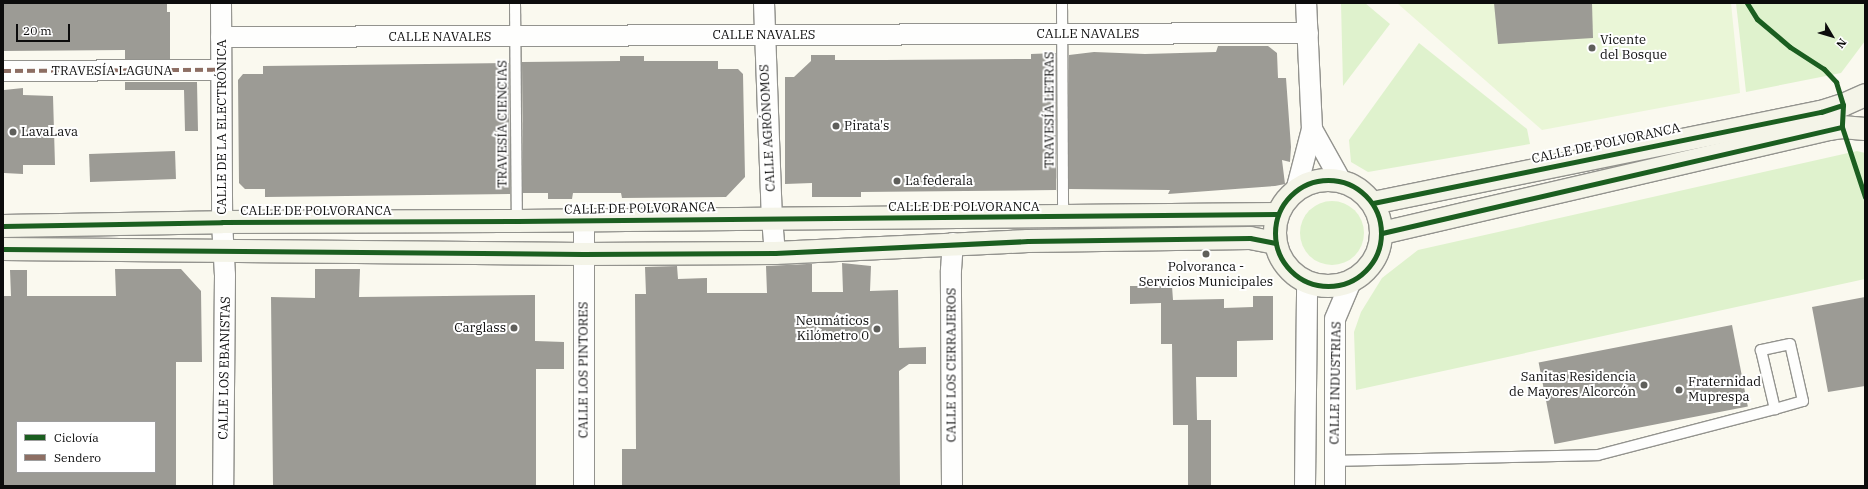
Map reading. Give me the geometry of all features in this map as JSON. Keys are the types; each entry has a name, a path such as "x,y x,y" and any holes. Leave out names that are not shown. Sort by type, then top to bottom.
{"street":[{"name":"CALLE DE LA ELECTRÓNICA","path":"221,3 223,250"},
{"name":"CALLE AGRÓNOMOS","path":"764,3 772,219 776,253"},
{"path":"1296,191 1312,129 1306,3"},
{"name":"CALLE NAVALES","path":"221,37 1308,33"},
{"name":"TRAVESÍA LAGUNA","path":"3,71 221,70"},
{"name":"CALLE DE POLVORANCA","path":"1373,203 1821,112 1865,95"},
{"path":"1382,233 1830,129 1842,127 1865,129"},
{"path":"1312,129 1341,181"},
{"path":"1325,180 1341,181 1359,189 1373,203 1380,218 1382,233 1379,250 1372,265 1350,283 1330,287 1307,284 1291,272 1282,261 1274,231 1277,214 1285,201 1296,191 1309,183 1325,180"},
{"name":"CALLE DE POLVORANCA","path":"3,226 222,222 584,221 1277,214"},
{"name":"CALLE LOS PINTORES","path":"584,221 584,486"},
{"path":"3,249 583,254 776,253 953,244 1250,238 1276,243"},
{"name":"CALLE LOS CERRAJEROS","path":"952,486 951,270 953,244"},
{"name":"CALLE LOS EBANISTAS","path":"223,250 225,276 223,486"},
{"name":"CALLE INDUSTRIAS","path":"1335,486 1335,319 1350,283"},
{"path":"1305,486 1307,284"}],"lane":[{"name":"TRAVESÍA CIENCIAS","path":"515,3 517,221"},
{"name":"TRAVESÍA LETRAS","path":"1062,3 1063,217"},
{"path":"1335,461 1598,455 1775,409 1803,401 1790,344 1761,350 1775,409"}],"green space":[{"path":"1341,3 1365,3 1390,24 1343,86"},
{"name":"Vicente del Bosque","path":"1397,3 1731,3 1740,93 1542,130"},
{"path":"1736,3 1865,3 1865,41 1841,73 1746,92"},
{"path":"1419,43 1527,129 1530,144 1368,172 1351,162 1349,140"},
{"path":"1857,151 1865,153 1865,279 1356,390 1354,332 1361,312 1382,278 1418,250"},
{"path":"1326,201 1338,201 1355,210 1362,221 1364,233 1362,245 1355,256 1338,265 1326,265 1314,260 1305,251 1300,239 1300,227 1305,215 1314,206"}],"building":[{"path":"3,3 167,3 167,12 170,12 170,59 125,59 125,50 3,51"},
{"path":"1494,3 1592,3 1593,38 1498,44"},
{"path":"1218,46 1268,46 1277,53 1278,78 1286,78 1291,147 1290,162 1282,160 1285,184 1168,194 1170,190 1069,189 1069,55 1094,52 1145,54 1216,52"},
{"path":"1056,53 1056,190 861,192 861,197 812,197 812,183 785,184 785,77 794,77 811,61 811,55 835,55 835,60 1031,59 1031,54"},
{"path":"620,56 644,56 644,61 718,61 718,69 738,69 743,74 745,177 726,197 622,198 621,193 573,193 572,199 548,199 548,193 523,193 522,62 620,61"},
{"path":"509,63 510,194 265,197 265,189 245,189 239,183 238,80 243,74 263,74 263,66"},
{"path":"125,82 197,82 198,131 185,131 184,90 125,90"},
{"path":"23,88 23,95 53,96 55,165 23,165 23,174 4,173 4,90"},
{"path":"175,151 176,179 90,182 89,154"},
{"path":"842,263 871,266 870,291 898,290 899,348 926,347 926,364 909,364 899,371 900,486 622,486 622,449 636,449 635,294 646,294 645,267 677,266 678,279 707,278 707,293 767,293 766,266 812,264 812,292 843,292"},
{"path":"115,269 181,269 201,291 202,362 176,362 176,486 3,486 3,296 11,296 10,270 27,270 27,296 116,296"},
{"path":"315,269 360,269 359,297 535,295 535,341 564,342 564,369 536,369 536,486 273,486 271,297 315,298"},
{"path":"1130,286 1172,286 1173,300 1224,299 1224,308 1253,307 1253,296 1273,296 1273,340 1237,341 1237,377 1196,377 1197,420 1211,420 1211,486 1188,486 1188,425 1173,425 1172,344 1161,344 1161,303 1130,304"},
{"path":"1865,297 1865,386 1828,392 1812,307"},
{"name":"Sanitas Residencia de Mayores Alcorcón","path":"1732,325 1748,406 1554,444 1539,363"}],"marked path":[{"path":"3,71 221,70"}],"cycle path":[{"path":"1747,3 1757,19 1790,47 1824,69 1836,82 1843,105 1842,127 1865,197"},
{"path":"1373,203 1821,112 1843,105"},
{"path":"1382,233 1842,127"},
{"path":"1328,180 1348,184 1366,195 1377,213 1381,233 1377,253 1366,271 1348,282 1328,286 1308,282 1290,271 1279,253 1275,233 1279,213 1290,195 1308,184 1328,180"},
{"path":"3,226 222,222 517,221 1277,214"},
{"path":"3,249 583,254 775,253 1028,241 1250,238 1276,243"}],"place":[{"name":"Vicente del Bosque","path":"1592,48"},
{"name":"Pirata's","path":"836,126"},
{"name":"LavaLava","path":"13,132"},
{"name":"La federala","path":"897,181"},
{"name":"Polvoranca - Servicios Municipales","path":"1206,254"},
{"name":"Carglass","path":"514,328"},
{"name":"Neumáticos Kilómetro 0","path":"877,329"},
{"name":"Sanitas Residencia de Mayores Alcorcón","path":"1644,385"},
{"name":"Fraternidad Muprespa","path":"1679,390"}]}
